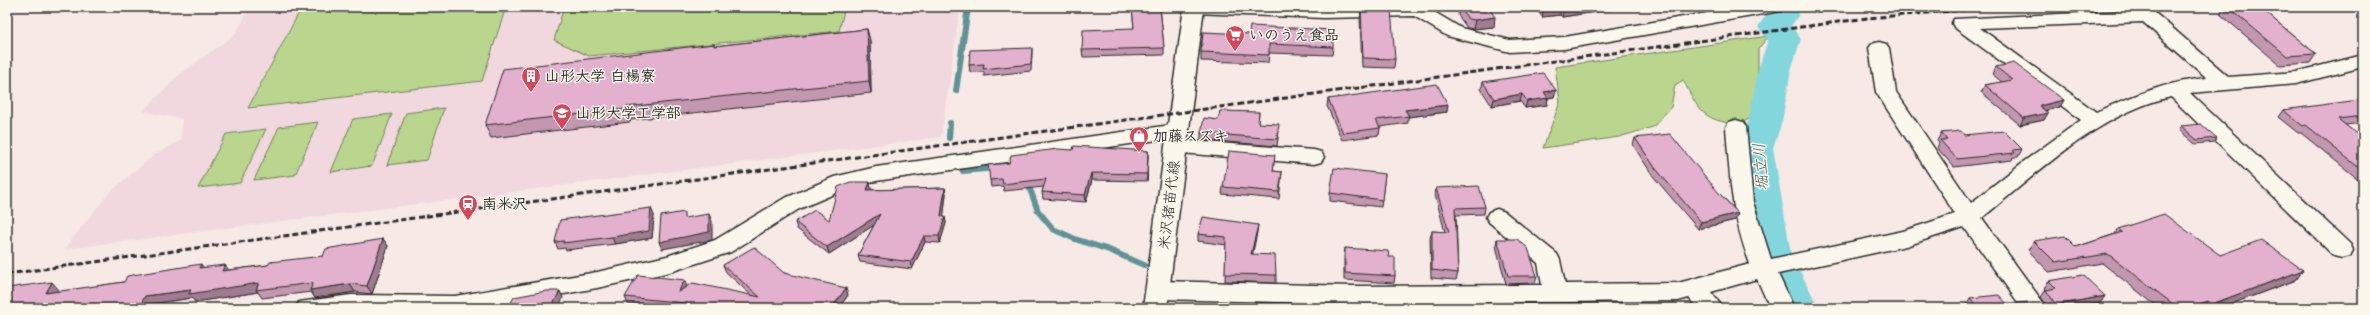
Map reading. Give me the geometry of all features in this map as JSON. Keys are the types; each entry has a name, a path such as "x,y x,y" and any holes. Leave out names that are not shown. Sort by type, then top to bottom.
{"main road":[{"name":"米沢猪苗代線","path":"1157,299 1194,8"}],"street":[{"path":"1194,8 1324,12 1418,9 1454,32 1510,46 1572,42 1768,8"},
{"path":"2094,120 1961,23 2147,16 2224,83"},
{"path":"1879,48 1886,92 1969,217 2036,308"},
{"path":"1157,299 1352,294 1555,292 1665,293 1694,288 1766,269 1906,238 1969,217 2030,167 2094,120 2174,89 2224,83 2296,78 2363,61"},
{"path":"2174,89 2342,250"},
{"path":"1736,127 1740,186 1749,230 1782,308"},
{"path":"307,308 352,304 455,307 597,280 670,264 723,246 791,204 842,182 876,174 1010,154 1177,139 1314,157"},
{"path":"1497,216 1549,260 1555,292"},
{"path":"1694,288 1711,308"}],"shaded area":[{"name":"山形大学工学部","path":"250,7 960,7 941,137 64,249 109,193 154,155 181,140 182,119 143,111 179,75 236,34"}],"green space":[{"path":"302,7 506,7 482,81 248,108"},
{"path":"564,7 845,7 839,31 589,56 554,40"},
{"path":"1769,36 1758,49 1758,113 1739,125 1726,123 1709,117 1698,107 1683,80 1675,85 1671,107 1653,127 1619,137 1543,148 1560,102 1555,67"},
{"path":"444,108 427,160 387,165 406,113"},
{"path":"392,114 372,166 331,172 353,119"},
{"path":"318,122 295,175 254,180 279,127"},
{"path":"266,129 240,183 198,188 226,134"}],"building":[{"path":"1132,7 1160,7 1164,48 1082,50 1083,30 1134,28"},
{"path":"1460,7 1488,7 1495,17 1475,20 1468,19"},
{"path":"2228,7 2259,7 2316,54 2287,56"},
{"path":"1361,9 1391,9 1395,59 1363,58"},
{"path":"1250,26 1333,30 1333,47 1269,44 1269,55 1201,52 1203,32 1249,34"},
{"path":"867,29 869,81 626,107 625,109 485,125 503,69 714,44 714,46"},
{"path":"1032,48 1031,64 983,69 984,64 969,65 970,50"},
{"path":"2014,63 2064,100 2039,106 2048,113 2024,118 1985,85 2012,80 1996,67"},
{"path":"1543,73 1556,90 1544,92 1548,98 1527,101 1522,94 1494,99 1483,82"},
{"path":"1437,84 1448,105 1405,110 1409,116 1376,120 1380,128 1343,133 1328,99"},
{"path":"2359,100 2363,103 2363,116 2338,119 2363,139 2363,171 2306,125 2303,126 2283,110"},
{"path":"1220,111 1259,112 1258,123 1279,124 1277,139 1201,133 1204,118 1218,120"},
{"path":"2201,124 2217,138 2197,140 2181,126"},
{"path":"1961,131 1964,135 2004,131 2022,149 2013,150 2015,153 1957,159 1940,140 1947,140 1941,133"},
{"path":"1670,134 1718,192 1738,213 1701,222 1656,169 1635,138"},
{"path":"1074,146 1148,151 1147,174 1091,173 1085,195 1042,192 1046,179 1003,184 1002,179 990,180 988,165 1009,163 1011,155 1058,149 1073,150"},
{"path":"1229,151 1275,155 1273,171 1282,172 1279,192 1223,187"},
{"path":"1334,168 1385,174 1382,200 1330,193"},
{"path":"850,182 870,182 867,190 945,188 941,216 945,217 939,236 924,236 911,262 858,255 880,214 827,247 795,222 815,210 829,220 838,187"},
{"path":"1479,186 1485,207 1455,208 1458,273 1432,270 1432,231 1449,232 1436,188"},
{"path":"651,208 649,231 563,243 564,241 555,242 560,220"},
{"path":"684,212 684,218 709,214 709,232 659,242 661,216"},
{"path":"2164,214 2220,255 2261,240 2303,270 2212,304 2208,301 2189,308 2178,308 2108,254 2055,262 2034,241 2065,236 2076,247 2122,232 2118,229"},
{"path":"1203,217 1258,225 1251,254 1275,255 1276,275 1225,274 1226,237 1198,234"},
{"path":"383,239 367,286 350,284 310,290 313,283 256,290 259,283 189,294 191,290 145,296 139,308 7,308 7,288 52,282 46,293 124,282 127,276 201,264 199,268 225,265 222,271 268,265 270,262 323,256 326,249"},
{"path":"1497,239 1517,239 1528,248 1537,276 1508,276"},
{"path":"754,247 784,273 846,288 832,308 694,308 684,306 686,303 625,297 638,275 685,280 678,292 693,283 760,297 723,265"},
{"path":"1345,248 1388,251 1389,257 1395,257 1395,276 1345,273"},
{"path":"2083,275 2105,296 2056,305 2046,290 2056,288 2049,281"},
{"path":"546,291 560,291 551,308 508,308 514,297"},
{"path":"1999,295 2007,304 2027,302 2032,308 1978,308 1970,298"}],"waterway":[{"path":"956,91 968,7"},
{"name":"堀立川","path":"1783,7 1782,16 1774,27 1785,39 1777,60 1765,122 1755,148 1771,254 1799,308"},
{"path":"949,138 950,123"},
{"path":"963,171 995,168"},
{"path":"1027,181 1038,211 1053,229 1075,239 1109,250 1144,265"}],"railway":[{"path":"7,274 1867,18 1998,7"},
{"path":"2309,7 2363,10"}],"place":[{"name":"いのうえ食品","path":"1235,52"},
{"name":"山形大学 白楊寮","path":"531,93"},
{"name":"山形大学工学部","path":"562,130"},
{"name":"加藤スズキ","path":"1139,153"},
{"name":"南米沢","path":"468,221"}]}
